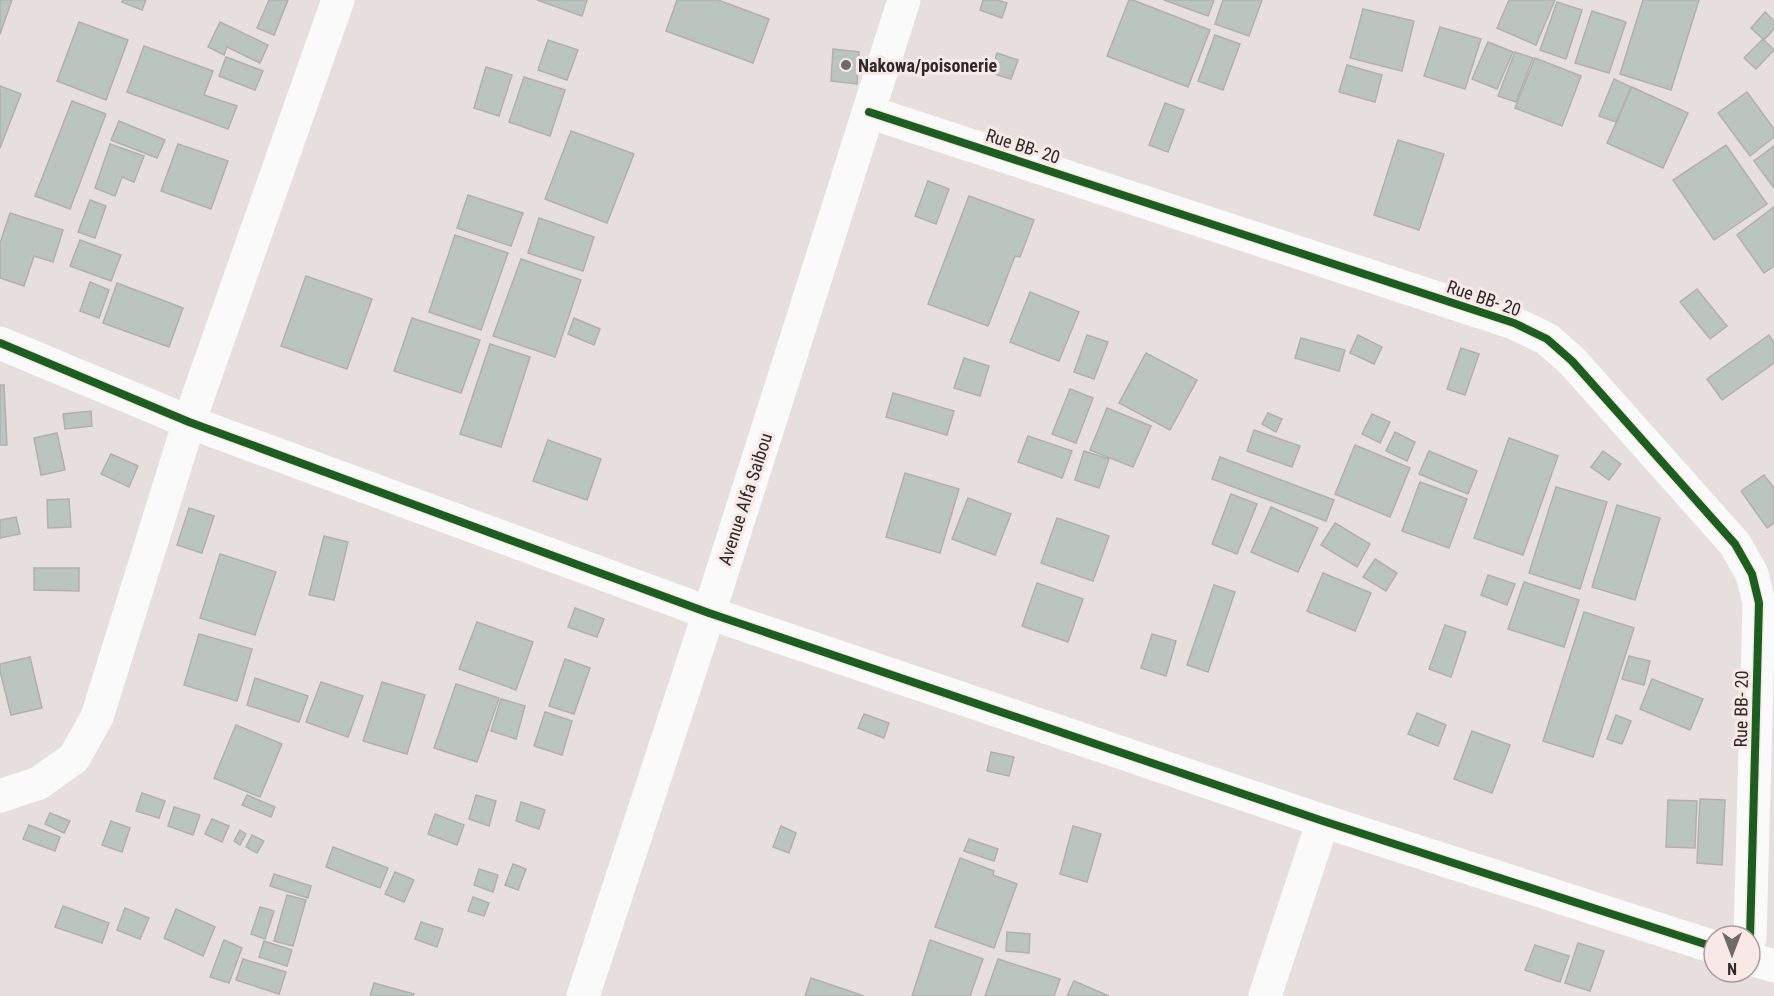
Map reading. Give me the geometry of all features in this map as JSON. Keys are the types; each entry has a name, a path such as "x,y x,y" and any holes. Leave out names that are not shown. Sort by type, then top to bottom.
{"street":[{"path":"0,795 39,783 74,758 97,717 189,422 338,0"},
{"name":"Avenue Alfa Saibou","path":"583,996 709,613 904,0"},
{"name":"Rue BB- 20","path":"869,112 1514,323 1548,339 1572,360 1735,544 1752,574 1759,603 1750,924"},
{"path":"0,343 189,422 709,613 1323,821 1702,943"},
{"path":"1265,996 1323,821"}],"building":[{"path":"0,0 12,0 0,34"},
{"path":"123,0 146,0 142,10 122,2"},
{"path":"269,0 288,0 274,35 257,28"},
{"path":"537,0 587,0 582,16"},
{"path":"677,0 718,0 769,19 753,63 666,31"},
{"path":"983,0 998,0 1007,3 1002,18 980,10"},
{"path":"1129,0 1210,30 1188,87 1107,56"},
{"path":"1164,0 1214,0 1208,16"},
{"path":"1223,0 1262,0 1249,36 1215,24"},
{"path":"1509,0 1555,0 1536,45 1497,28"},
{"path":"1643,0 1699,0 1671,90 1620,74"},
{"path":"1557,2 1582,10 1566,59 1540,50"},
{"path":"1363,9 1414,21 1402,71 1350,58"},
{"path":"1592,11 1626,22 1609,73 1575,63"},
{"path":"1765,12 1774,21 1774,29 1764,40 1751,28"},
{"path":"79,22 128,40 106,100 57,81"},
{"path":"220,22 268,45 260,63 227,47 224,55 208,47"},
{"path":"1440,27 1481,39 1465,89 1424,76"},
{"path":"1215,35 1240,44 1223,90 1198,81"},
{"path":"1763,39 1774,50 1756,69 1744,58"},
{"path":"548,40 578,50 567,80 538,70"},
{"path":"1488,42 1513,52 1497,89 1472,79"},
{"path":"144,46 213,71 204,95 237,106 228,129 127,92"},
{"path":"833,49 859,52 857,84 831,81"},
{"path":"1515,52 1533,58 1516,102 1498,96"},
{"path":"997,53 1018,60 1011,79 991,73"},
{"path":"226,57 263,71 255,90 219,76"},
{"path":"1535,58 1581,76 1562,126 1515,108"},
{"path":"1347,65 1382,75 1375,102 1339,92"},
{"path":"486,67 512,75 499,116 474,108"},
{"path":"524,77 565,90 550,136 509,122"},
{"path":"1614,79 1631,87 1616,122 1599,116"},
{"path":"0,86 21,94 0,148"},
{"path":"1632,87 1688,113 1663,168 1607,143"},
{"path":"1747,92 1774,129 1774,137 1750,156 1718,113"},
{"path":"72,101 106,114 70,209 35,196"},
{"path":"1165,103 1184,110 1168,152 1149,145"},
{"path":"119,121 165,140 157,158 111,140"},
{"path":"571,131 634,154 607,223 545,199"},
{"path":"1398,140 1444,154 1419,230 1374,215"},
{"path":"110,144 144,156 134,182 122,177 115,196 95,188"},
{"path":"178,144 228,161 211,209 161,191"},
{"path":"1726,145 1767,204 1714,240 1673,180"},
{"path":"1774,146 1774,188 1754,161"},
{"path":"928,181 949,189 936,224 915,216"},
{"path":"468,195 523,213 511,246 457,228"},
{"path":"969,196 1034,220 1020,257 1015,256 988,326 928,304"},
{"path":"90,200 106,206 95,238 78,232"},
{"path":"1774,207 1774,266 1764,273 1737,235"},
{"path":"10,213 63,230 53,262 34,256 24,286 0,278 0,243"},
{"path":"539,218 594,237 583,271 528,253"},
{"path":"455,235 508,253 481,330 429,312"},
{"path":"80,240 121,255 111,281 70,266"},
{"path":"521,259 581,280 555,357 493,336"},
{"path":"306,276 372,299 347,369 281,346"},
{"path":"90,282 109,290 99,318 80,311"},
{"path":"117,283 183,308 169,347 103,323"},
{"path":"1697,289 1727,326 1710,339 1680,302"},
{"path":"1030,292 1079,312 1059,361 1010,342"},
{"path":"412,318 480,340 461,393 394,371"},
{"path":"574,318 600,329 594,345 568,334"},
{"path":"1087,335 1108,342 1094,379 1074,372"},
{"path":"1358,335 1382,347 1374,364 1350,353"},
{"path":"1769,335 1774,343 1774,363 1722,400 1707,379"},
{"path":"1301,338 1345,350 1339,371 1295,358"},
{"path":"490,344 530,357 501,447 460,434"},
{"path":"1461,348 1479,354 1465,395 1447,389"},
{"path":"1146,353 1197,380 1170,430 1119,403"},
{"path":"964,358 989,366 980,396 954,388"},
{"path":"0,385 4,385 7,445 0,445"},
{"path":"1070,389 1093,398 1076,443 1052,434"},
{"path":"893,393 954,411 947,435 886,417"},
{"path":"1107,408 1151,426 1133,467 1090,450"},
{"path":"91,411 92,426 65,429 63,414"},
{"path":"1268,413 1282,419 1276,432 1262,424"},
{"path":"1372,414 1390,422 1380,443 1362,434"},
{"path":"1254,430 1300,446 1292,467 1247,451"},
{"path":"1395,432 1415,442 1407,461 1386,451"},
{"path":"57,433 65,470 41,475 34,438"},
{"path":"1028,436 1072,451 1062,478 1018,462"},
{"path":"1509,438 1558,456 1523,555 1474,538"},
{"path":"548,440 601,459 587,500 533,481"},
{"path":"1355,445 1410,468 1390,517 1335,494"},
{"path":"1084,451 1109,459 1099,488 1075,480"},
{"path":"1429,451 1477,471 1468,494 1419,474"},
{"path":"1603,451 1621,464 1609,480 1591,467"},
{"path":"111,454 138,466 129,487 101,474"},
{"path":"1220,457 1334,500 1326,521 1212,479"},
{"path":"905,473 959,489 940,553 886,537"},
{"path":"1764,475 1774,488 1774,523 1767,528 1741,491"},
{"path":"1420,482 1467,499 1449,548 1402,531"},
{"path":"1556,487 1607,502 1580,589 1529,573"},
{"path":"1231,494 1257,504 1237,554 1212,544"},
{"path":"968,498 1011,514 995,555 952,539"},
{"path":"69,499 71,527 48,528 47,500"},
{"path":"1617,505 1660,518 1635,600 1592,587"},
{"path":"1271,507 1318,528 1298,572 1251,552"},
{"path":"189,508 214,516 202,553 177,545"},
{"path":"16,517 20,534 0,538 0,520"},
{"path":"1057,518 1109,536 1093,581 1041,563"},
{"path":"1335,523 1370,544 1357,567 1321,545"},
{"path":"324,536 348,542 334,600 309,595"},
{"path":"220,554 276,572 255,635 200,618"},
{"path":"1375,559 1397,573 1386,591 1363,577"},
{"path":"34,568 79,568 79,591 34,590"},
{"path":"1323,573 1371,593 1355,631 1307,611"},
{"path":"1488,575 1515,584 1507,605 1481,595"},
{"path":"1524,582 1579,600 1564,647 1508,629"},
{"path":"1037,583 1083,599 1068,642 1022,626"},
{"path":"1214,585 1235,592 1208,672 1187,665"},
{"path":"575,608 604,619 597,637 568,627"},
{"path":"1584,612 1634,628 1593,757 1543,741"},
{"path":"477,622 533,642 516,690 459,669"},
{"path":"1445,625 1466,632 1451,677 1429,669"},
{"path":"199,634 252,649 237,701 184,685"},
{"path":"1152,634 1176,641 1166,676 1141,668"},
{"path":"1629,656 1650,661 1644,685 1622,679"},
{"path":"30,657 42,708 11,715 0,664"},
{"path":"565,659 590,668 574,714 549,706"},
{"path":"255,678 308,696 299,722 247,705"},
{"path":"1652,679 1703,699 1690,730 1640,709"},
{"path":"321,682 363,696 348,737 306,722"},
{"path":"382,682 425,695 407,754 363,741"},
{"path":"456,684 499,698 477,762 434,748"},
{"path":"501,699 525,706 516,739 491,731"},
{"path":"545,712 572,721 562,755 534,746"},
{"path":"1417,713 1446,725 1438,746 1408,734"},
{"path":"864,714 889,723 884,738 858,728"},
{"path":"1616,715 1631,721 1622,744 1607,739"},
{"path":"236,725 282,744 260,797 214,778"},
{"path":"1472,731 1510,745 1492,793 1454,779"},
{"path":"991,752 1014,757 1009,776 987,771"},
{"path":"142,793 165,801 159,818 136,811"},
{"path":"247,795 275,807 271,817 242,805"},
{"path":"476,795 496,801 489,826 469,819"},
{"path":"1700,799 1725,800 1722,865 1697,863"},
{"path":"1668,800 1697,801 1695,848 1666,847"},
{"path":"521,802 545,810 539,829 516,821"},
{"path":"174,807 200,815 193,835 168,826"},
{"path":"50,813 70,821 64,833 45,824"},
{"path":"435,814 464,825 457,845 428,834"},
{"path":"212,819 229,826 222,842 205,834"},
{"path":"111,821 130,828 122,852 102,845"},
{"path":"29,825 60,837 55,851 23,839"},
{"path":"781,826 796,833 789,853 773,847"},
{"path":"1073,826 1101,834 1087,882 1060,874"},
{"path":"240,830 246,834 240,845 234,841"},
{"path":"252,835 264,841 257,853 246,847"},
{"path":"969,839 998,849 994,861 964,851"},
{"path":"333,847 388,868 380,888 326,867"},
{"path":"960,858 994,871 993,875 1017,884 994,948 935,927"},
{"path":"513,864 526,869 518,890 505,885"},
{"path":"479,869 498,875 493,892 474,885"},
{"path":"395,872 414,880 404,902 385,894"},
{"path":"274,874 311,886 308,898 270,886"},
{"path":"287,895 306,900 293,946 274,941"},
{"path":"473,897 489,903 484,916 468,911"},
{"path":"63,906 109,923 102,943 55,927"},
{"path":"260,907 274,911 265,939 251,934"},
{"path":"125,908 149,918 140,939 117,930"},
{"path":"176,909 215,927 203,956 164,938"},
{"path":"421,922 443,929 437,947 415,939"},
{"path":"1007,932 1030,934 1029,953 1006,951"},
{"path":"224,940 242,948 229,983 210,977"},
{"path":"930,940 983,959 970,996 912,996"},
{"path":"264,941 292,950 287,966 259,957"},
{"path":"1578,943 1604,951 1590,991 1565,983"},
{"path":"1535,945 1569,956 1560,982 1525,970"},
{"path":"243,959 286,972 279,994 236,980"},
{"path":"998,959 1060,979 1054,996 985,996"},
{"path":"811,978 864,996 805,996"},
{"path":"1074,981 1109,996 1067,996"},
{"path":"374,983 414,994 413,996 370,996"}],"cycle path":[{"path":"869,112 1514,323 1547,339 1572,361 1735,544 1752,574 1759,603 1750,924"},
{"path":"0,343 189,422 709,613 1323,821 1702,943"}],"place":[{"name":"Nakowa/poisonerie","path":"846,65"}]}
